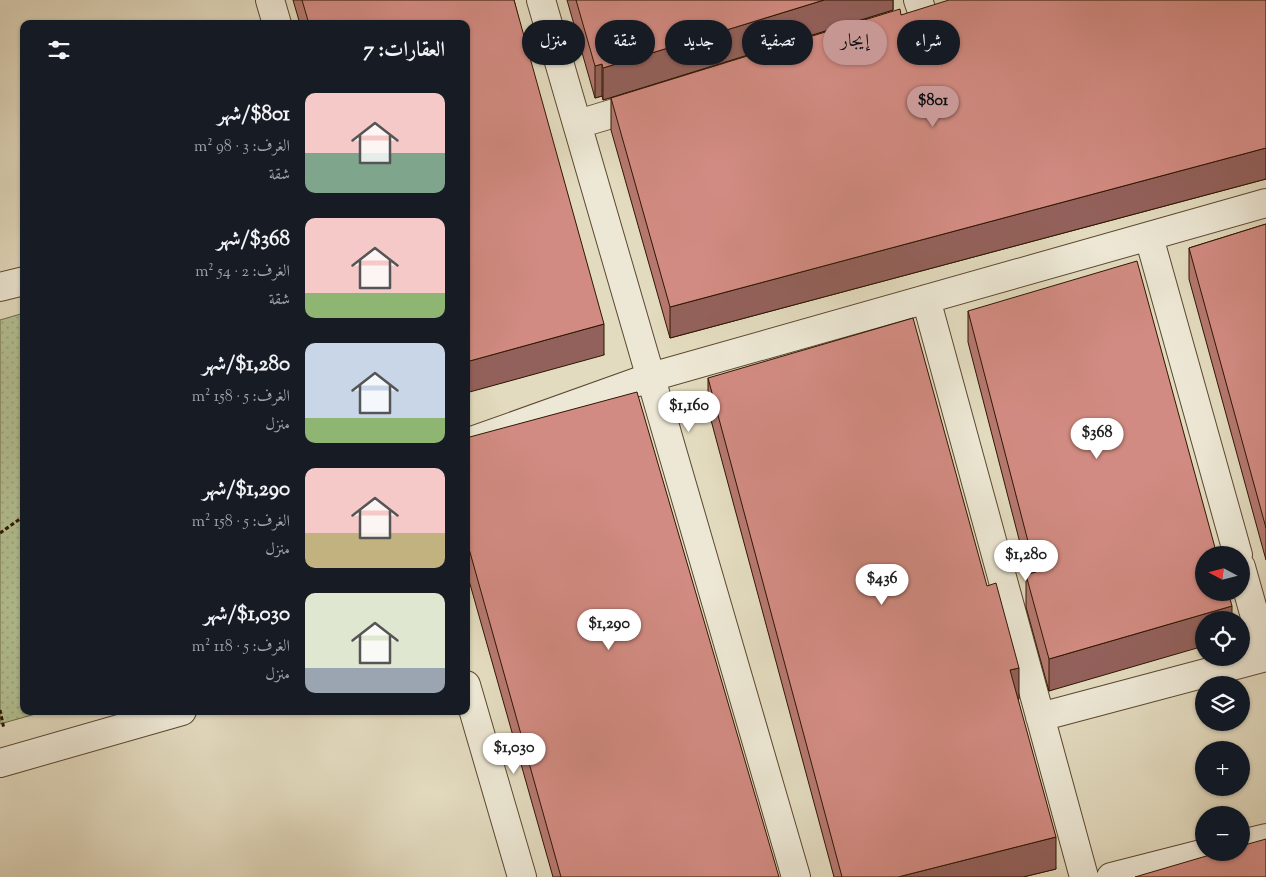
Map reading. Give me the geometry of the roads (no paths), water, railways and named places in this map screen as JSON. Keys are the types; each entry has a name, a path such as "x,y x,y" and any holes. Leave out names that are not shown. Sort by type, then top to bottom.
{"street":[{"path":"270,0 276,20"},
{"path":"541,0 796,877"},
{"path":"916,13 951,9"},
{"path":"578,124 671,96"},
{"path":"470,442 651,377 1266,203"},
{"path":"1149,237 1235,546"},
{"path":"0,287 20,282"},
{"path":"926,299 1084,877"},
{"path":"1040,717 1266,656 1250,599"},
{"path":"470,698 522,877"},
{"path":"0,763 168,715"},
{"path":"1250,842 1266,838"},
{"path":"1111,877 1195,856"}]}
